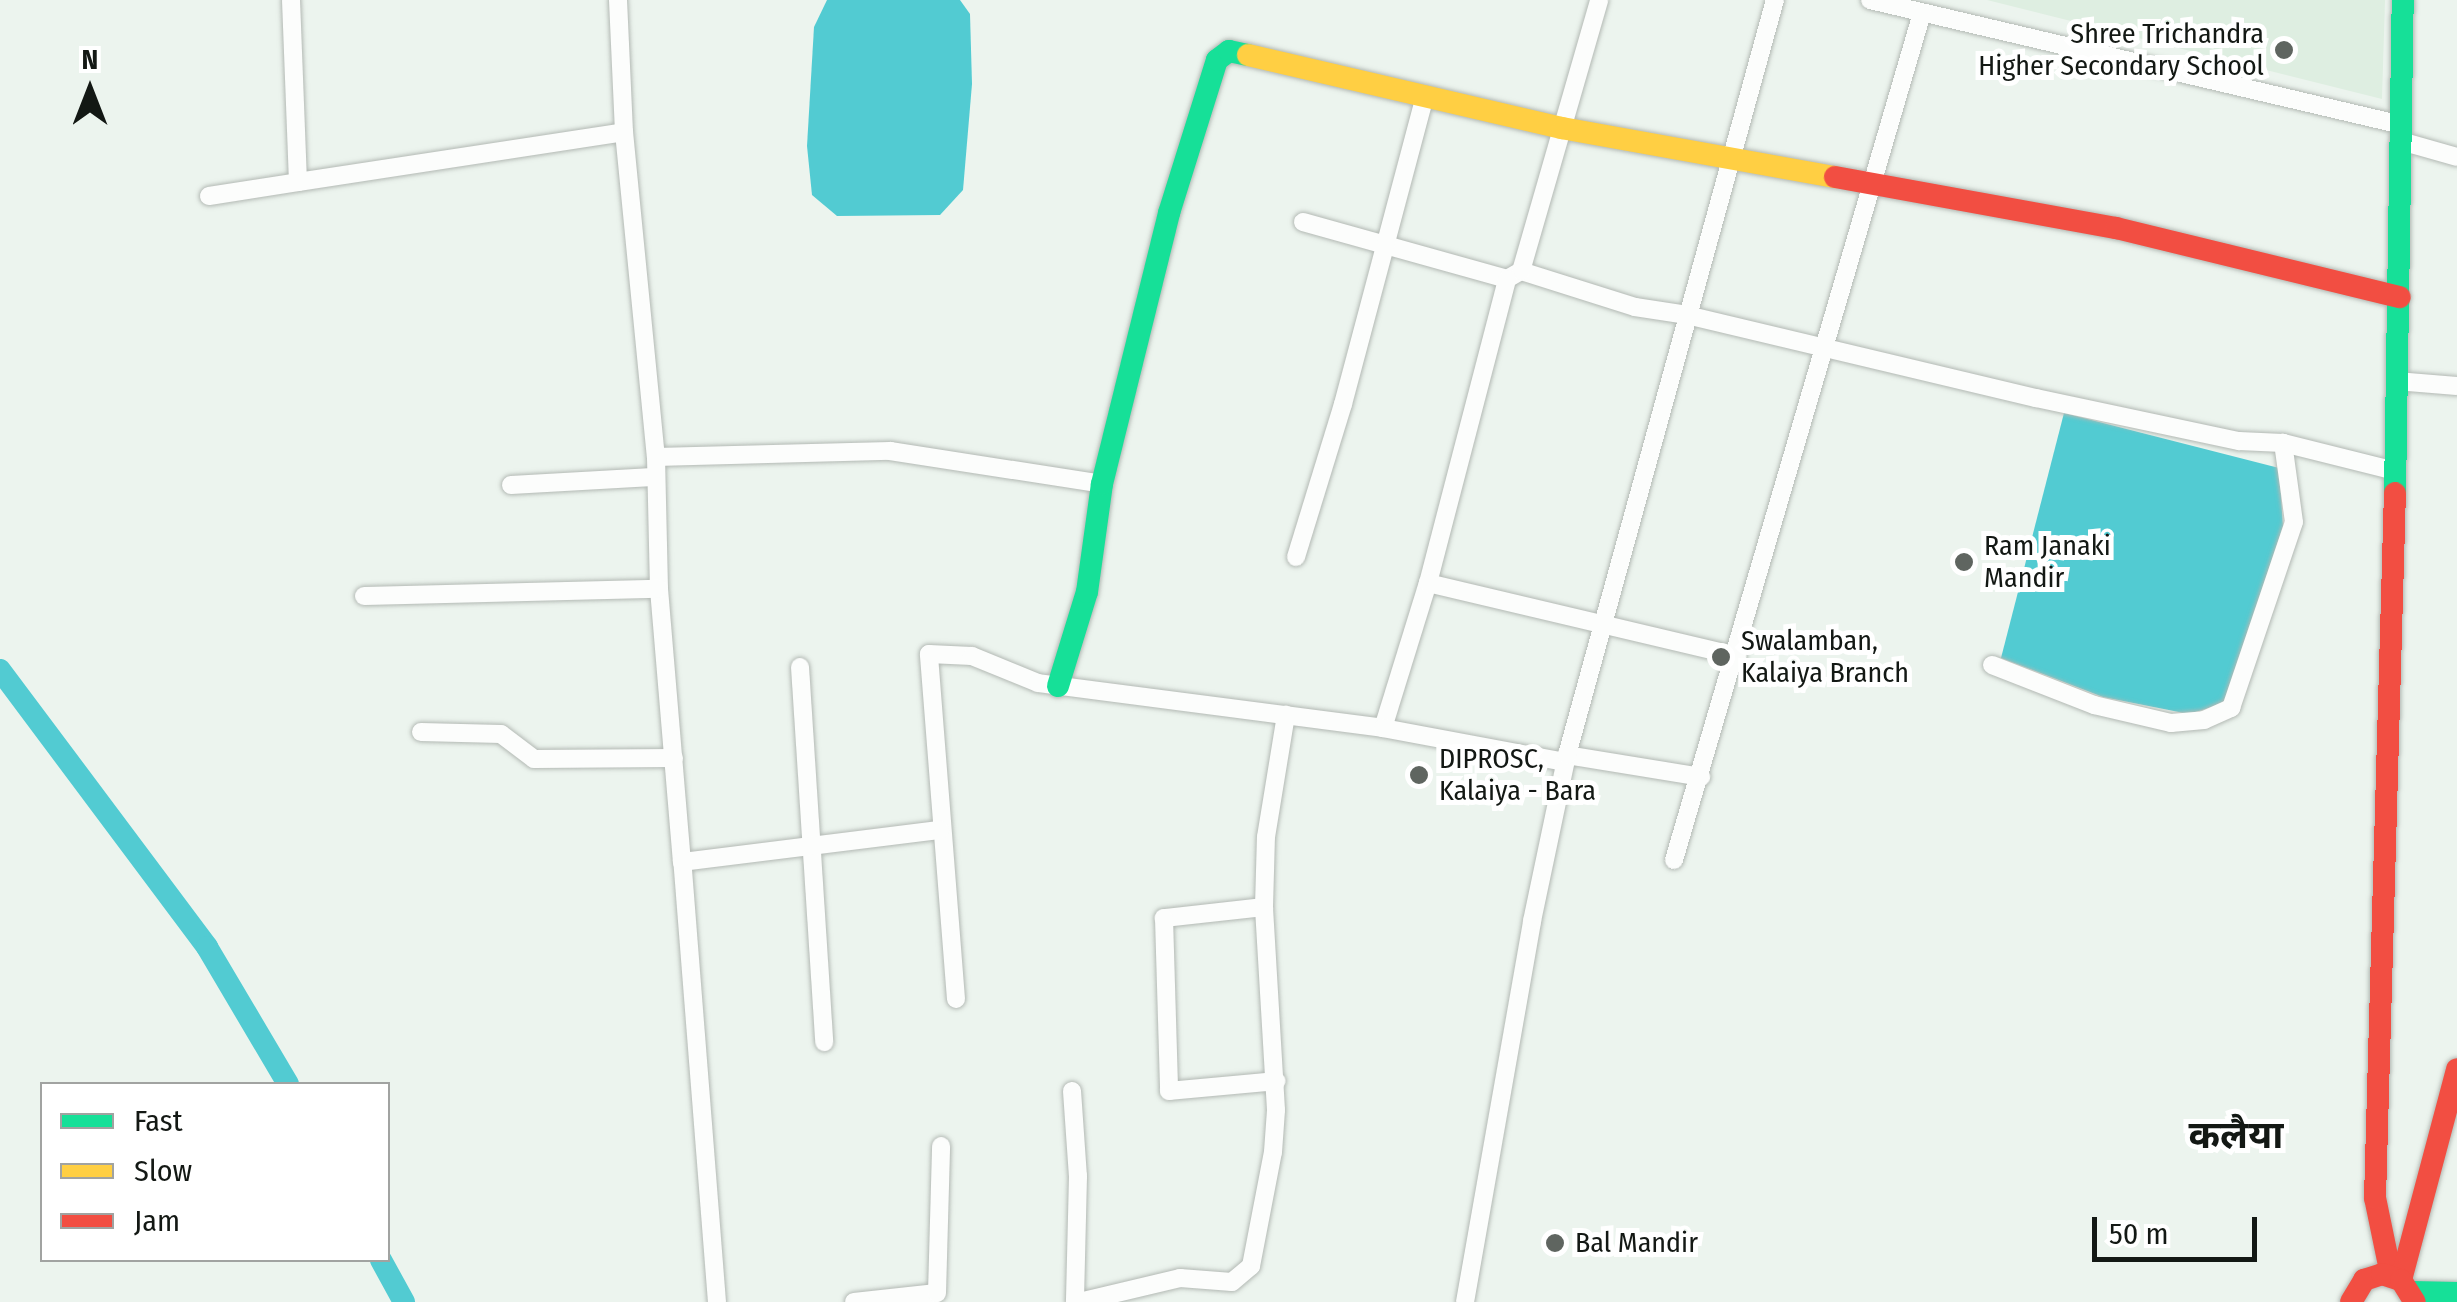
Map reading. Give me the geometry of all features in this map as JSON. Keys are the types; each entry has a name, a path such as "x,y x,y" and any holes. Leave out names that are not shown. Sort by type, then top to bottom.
{"street":[{"path":"291,0 298,182"},
{"path":"618,0 624,132 654,467 659,589 717,1302"},
{"path":"1383,728 1514,275 1599,0"},
{"path":"1464,1302 1532,921 1566,758 1775,0"},
{"path":"1870,0 2401,133 2457,157"},
{"path":"2398,1285 2375,1198 2400,297 2403,0"},
{"path":"1674,860 1737,656 1922,13"},
{"path":"1058,686 1086,592 1102,484 1169,214 1217,60 1228,51 1562,128 1733,162 2116,228 2400,297"},
{"path":"1296,557 1343,404 1382,244 1425,96"},
{"path":"210,196 624,132"},
{"path":"1303,222 1635,307 1687,315 2036,398 2239,440 2283,443 2395,471"},
{"path":"2396,381 2457,386"},
{"path":"1992,665 2094,705 2171,723 2204,720 2231,708 2294,522 2283,443"},
{"path":"511,485 654,467 890,451 1102,484"},
{"path":"1428,583 1737,656"},
{"path":"364,596 659,589"},
{"path":"956,998 929,654 972,656 1058,686 1383,728 1700,777"},
{"path":"800,666 824,1042"},
{"path":"1072,1090 1078,1176 1077,1302 1180,1278 1232,1282 1251,1266 1273,1152 1277,1081 1264,907 1266,837 1286,716"},
{"path":"421,732 502,734 534,759 674,758"},
{"path":"682,862 940,830"},
{"path":"1264,907 1164,918 1168,1091 1277,1081"},
{"path":"2398,1285 2457,1069"},
{"path":"854,1302 936,1293 941,1146"},
{"path":"2351,1302 2358,1287 2398,1285 2457,1295"},
{"path":"2445,1302 2457,1295"}],"shaded area":[{"name":"Shree Trichandra Higher Secondary School","path":"1987,0 2385,0 2382,99"}],"water":[{"path":"827,0 960,0 970,14 972,84 963,190 940,215 837,216 812,195 807,146 814,27"},
{"path":"2064,413 2279,468 2283,526 2225,703 2189,714 2103,697 2001,658"}],"waterway":[{"path":"0,670 207,947 287,1082"},
{"path":"382,1262 404,1302"}],"traffic: fast":[{"path":"2395,493 2403,0"},
{"path":"1058,686 1087,592 1102,484 1169,213 1217,60 1229,51 1248,55"},
{"path":"2412,1292 2457,1293"}],"traffic: slow":[{"path":"1248,55 1562,128 1835,177"}],"traffic: jam":[{"path":"1835,177 2116,228 2400,297"},
{"path":"2391,1275 2375,1198 2395,493"},
{"path":"2401,1280 2457,1069"},
{"path":"2351,1302 2364,1280 2382,1274 2401,1280 2415,1302"}],"place":[{"name":"Shree Trichandra Higher Secondary School","path":"2284,50"},
{"name":"Ram Janaki Mandir","path":"1964,562"},
{"name":"Swalamban, Kalaiya Branch","path":"1721,657"},
{"name":"DIPROSC, Kalaiya - Bara","path":"1419,775"},
{"name":"Bal Mandir","path":"1555,1243"}],"district":[{"name":"कलैया","path":"2236,1136"}]}
